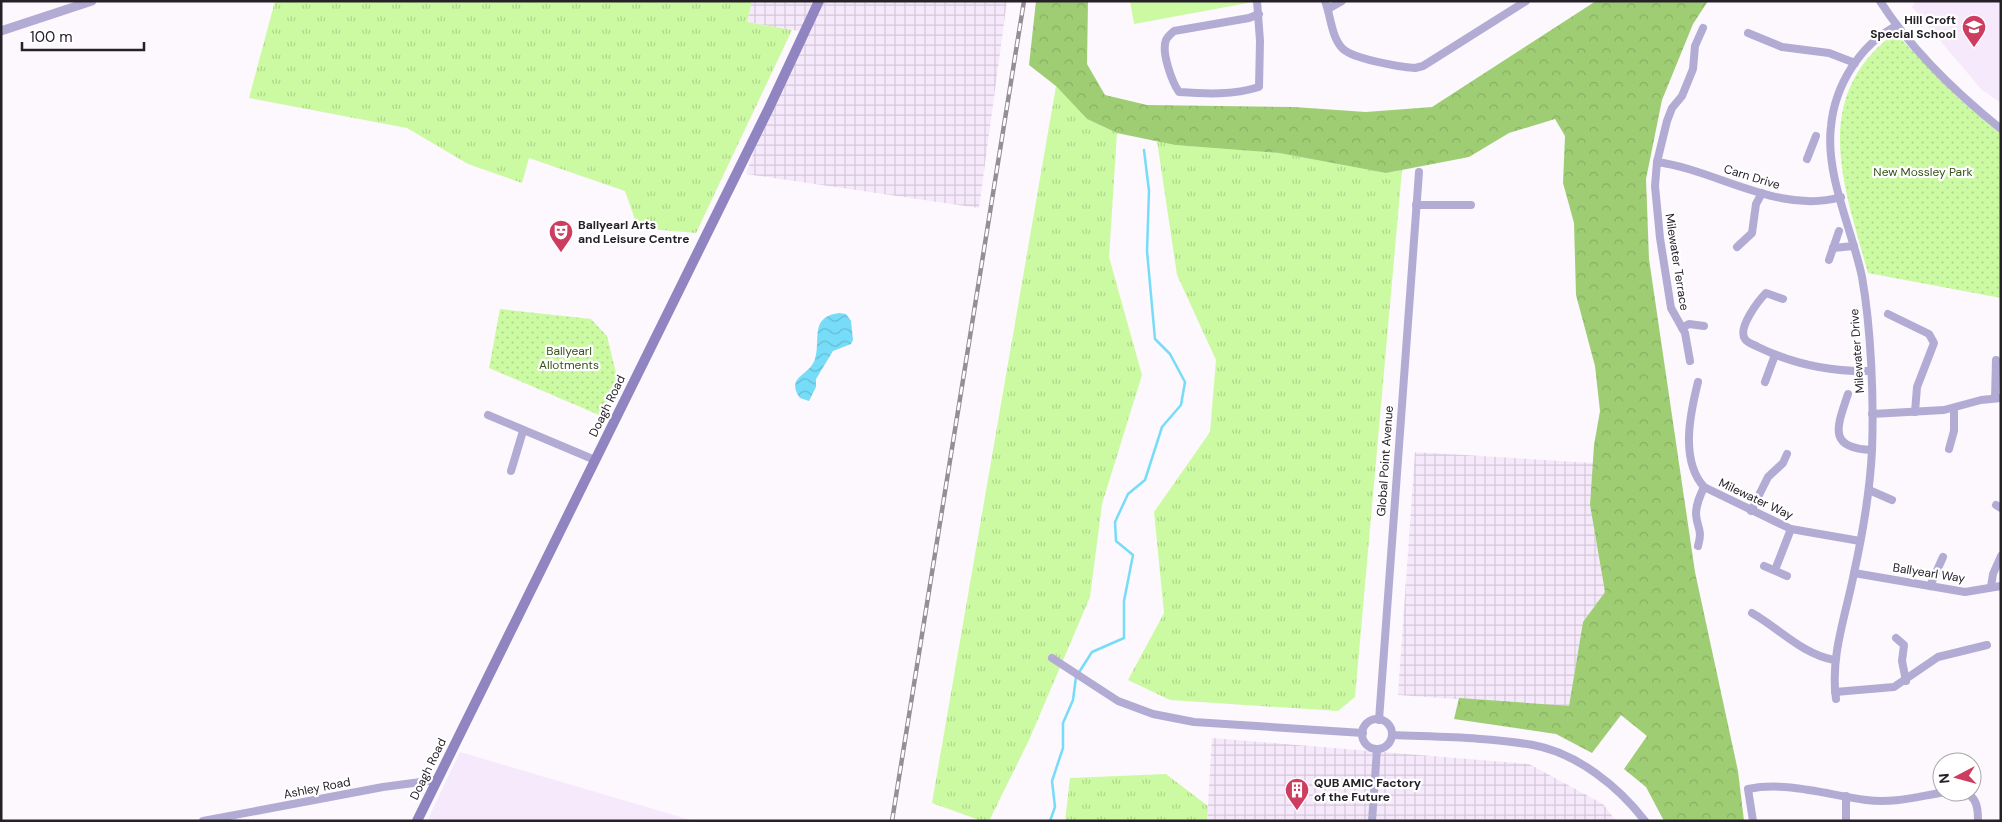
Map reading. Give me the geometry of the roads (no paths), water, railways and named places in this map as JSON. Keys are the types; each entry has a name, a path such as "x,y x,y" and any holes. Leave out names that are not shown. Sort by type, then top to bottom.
{"main road":[{"name":"Doagh Road","path":"417,821 769,108 818,1"}],"street":[{"path":"1,31 92,1"},
{"path":"1258,1 1259,14 1259,87 1225,94 1179,92 1172,82 1165,48 1166,38 1174,31 1249,18 1259,14"},
{"path":"1342,1 1326,5 1333,30 1343,48 1356,54 1415,68 1429,62 1526,1"},
{"path":"1880,1 1896,26 1938,73 2001,129"},
{"name":"Milewater Drive","path":"1896,26 1879,35 1855,63 1836,104 1831,124 1830,148 1864,296 1872,414 1869,490 1854,573 1834,660 1836,695 1879,690 1894,687 1906,681"},
{"name":"Milewater Terrace","path":"1690,361 1682,328 1671,308 1660,238 1655,186 1657,162 1667,121 1672,108 1682,96 1693,69 1695,46 1703,28"},
{"path":"1748,33 1782,47 1829,53 1855,63"},
{"path":"1807,159 1816,136"},
{"path":"1812,145 1830,148"},
{"name":"Carn Drive","path":"1657,162 1680,165 1782,198 1809,201 1830,200 1841,196"},
{"name":"Global Point Avenue","path":"1379,720 1419,172"},
{"path":"1737,247 1752,233 1756,204 1762,193"},
{"path":"1416,205 1470,205"},
{"path":"1829,260 1839,230"},
{"path":"1833,248 1854,246"},
{"path":"1767,284 1766,293 1752,310 1746,322 1744,339 1775,355 1820,368 1870,371"},
{"path":"1766,293 1782,299"},
{"path":"1888,314 1929,334 1934,343 1917,387 1915,412"},
{"path":"1682,328 1689,324 1704,326"},
{"path":"1765,382 1775,355"},
{"path":"1872,414 1954,408 1998,398 1996,360"},
{"path":"1698,382 1689,433 1690,458 1696,478 1704,487"},
{"path":"1848,394 1837,426 1841,440 1852,449 1872,450"},
{"path":"1949,449 1954,431 1954,408"},
{"path":"488,415 595,460"},
{"path":"511,471 523,431"},
{"path":"1751,510 1768,478 1783,463 1787,454"},
{"name":"Milewater Way","path":"1698,546 1702,534 1697,522 1697,504 1704,487 1791,529 1860,541"},
{"path":"1869,490 1892,500"},
{"path":"1775,570 1791,529"},
{"path":"1991,587 1992,574 2001,556"},
{"path":"1930,586 1943,557"},
{"path":"1764,566 1787,576"},
{"name":"Ballyearl Way","path":"1854,573 1964,592 2001,586"},
{"path":"1752,613 1772,624 1808,652 1834,660"},
{"path":"1896,638 1904,645 1902,660 1906,681 1938,657 1987,645"},
{"path":"1052,658 1118,702 1153,714 1194,722 1363,733"},
{"path":"1379,720 1387,723 1392,735 1388,745 1377,749 1365,742 1363,733 1368,723 1379,720"},
{"path":"1392,735 1535,746 1578,762 1613,785 1645,821"},
{"path":"1372,821 1377,749"},
{"name":"Ashley Road","path":"203,821 383,787 436,780"},
{"path":"1753,821 1748,789 1767,785 1865,800 1891,801 1932,794"},
{"path":"1846,796 1846,821"},
{"path":"1976,802 1978,821"}],"water":[{"path":"839,313 846,314 851,321 853,340 851,344 833,351 816,379 816,387 809,401 800,398 795,385 815,359 820,324 823,319"}],"waterway":[{"path":"1050,821 1055,807 1052,781 1063,748 1063,723 1073,700 1076,677 1092,652 1124,638 1124,601 1133,555 1116,541 1115,522 1128,494 1145,480 1162,427 1181,405 1185,382 1170,354 1155,339 1147,251 1149,191 1144,150"}],"railway":[{"path":"892,821 1024,1"}],"place":[{"name":"Hill Croft Special School","path":"1974,48"},
{"name":"Ballyearl Arts and Leisure Centre","path":"561,253"},
{"name":"QUB AMIC Factory of the Future","path":"1297,811"}],"park label":[{"name":"New Mossley Park","path":"1923,172"},
{"name":"Ballyearl Allotments","path":"569,358"}]}
